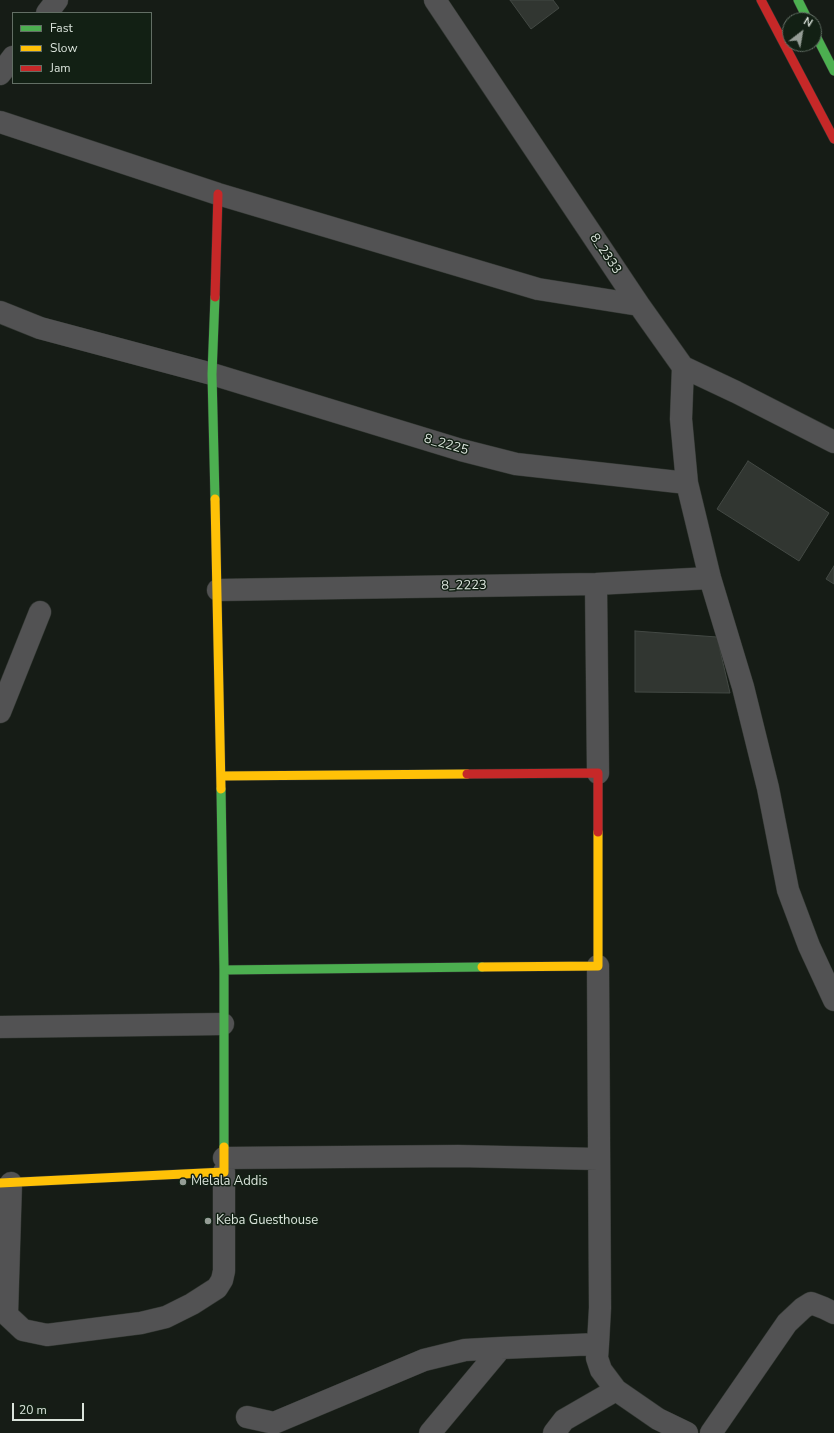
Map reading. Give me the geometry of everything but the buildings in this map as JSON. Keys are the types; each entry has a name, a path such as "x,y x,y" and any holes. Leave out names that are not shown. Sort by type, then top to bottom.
{"street":[{"path":"48,12 57,0"},
{"name":"8_2333","path":"435,0 639,305 683,367 834,442"},
{"path":"761,0 834,139"},
{"path":"798,0 804,12"},
{"path":"822,48 834,71"},
{"path":"0,74 12,58"},
{"path":"0,122 218,194 538,288 639,305"},
{"path":"218,194 212,374 218,590 224,970 223,1024 224,1165 224,1271 222,1280 217,1288 192,1304 166,1317 141,1323 47,1335 23,1330 7,1315 5,1183 224,1165 458,1156 598,1159"},
{"name":"8_2225","path":"0,312 40,328 212,374 461,450 516,464 584,473 687,483"},
{"path":"683,367 681,419 687,483 710,578 743,687 768,788 788,890 809,946 834,1000"},
{"name":"8_2223","path":"218,590 596,584 710,578"},
{"path":"596,584 600,1308 597,1358 601,1370 616,1390 658,1419 687,1433"},
{"path":"0,712 40,612"},
{"path":"221,776 598,773"},
{"path":"224,970 598,966"},
{"path":"0,1027 223,1024"},
{"path":"711,1433 787,1323 803,1308 811,1303 834,1313"},
{"path":"247,1417 274,1422 424,1360 465,1350 598,1344"},
{"path":"430,1433 501,1348"},
{"path":"554,1433 564,1420 616,1390"}],"traffic: fast":[{"path":"798,0 804,12"},
{"path":"822,48 834,71"},
{"path":"215,297 212,374 215,499"},
{"path":"221,789 224,970 224,1147"},
{"path":"224,970 482,967"}],"traffic: slow":[{"path":"215,499 221,789"},
{"path":"221,776 467,774"},
{"path":"482,967 598,966 598,832"},
{"path":"0,1183 224,1172 224,1147"}],"traffic: jam":[{"path":"761,0 834,139"},
{"path":"215,297 218,194"},
{"path":"467,774 598,773 598,832"}],"place":[{"name":"Melala Addis","path":"183,1182"},
{"name":"Keba Guesthouse","path":"208,1221"}]}
